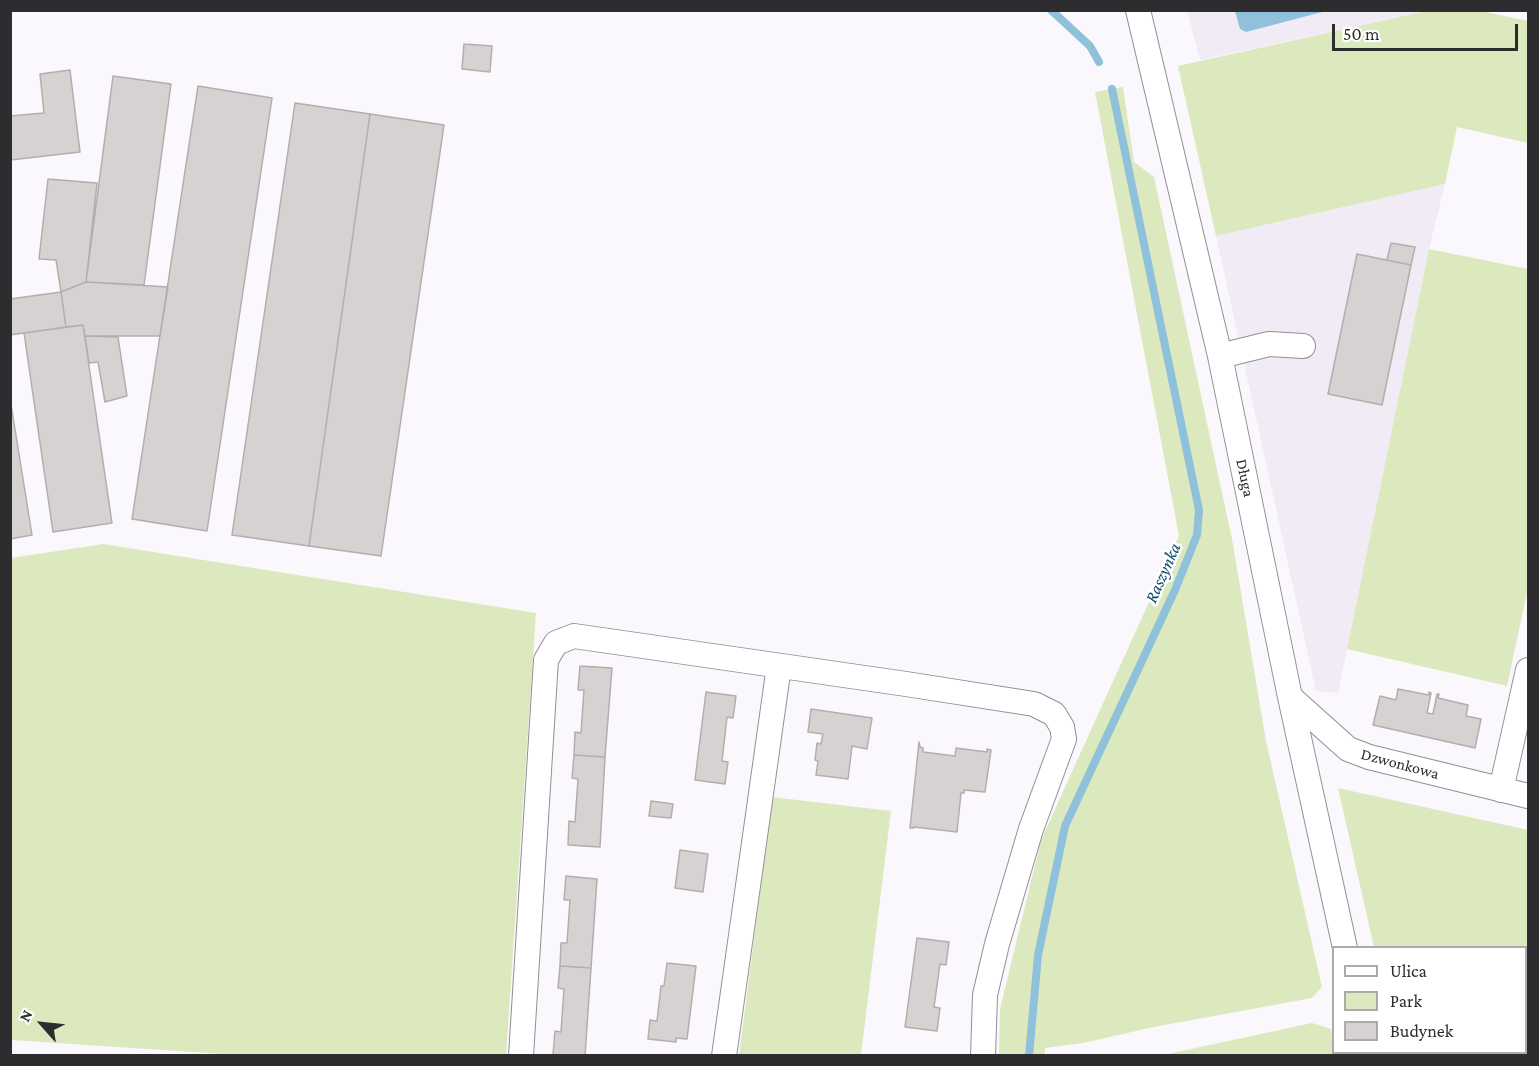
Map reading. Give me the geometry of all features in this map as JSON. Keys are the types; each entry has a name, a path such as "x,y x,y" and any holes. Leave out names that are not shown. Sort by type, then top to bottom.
{"street":[{"name":"Długa","path":"1138,10 1220,356 1290,697 1345,946"},
{"path":"1220,356 1269,344 1303,346"},
{"path":"521,1056 546,660 556,643 574,636 1034,704 1054,714 1062,727 1064,739 1030,829 994,954 985,995 983,1056"},
{"path":"724,1056 779,666"},
{"path":"1501,790 1528,670"},
{"name":"Dzwonkowa","path":"1290,697 1348,749 1369,757 1528,796"}],"shaded area":[{"path":"1187,10 1426,11 1200,60"},
{"path":"1445,184 1429,249 1338,693 1316,691 1216,236"}],"green space":[{"path":"1426,11 1481,11 1528,21 1528,143 1457,127 1445,184 1216,236 1178,66"},
{"path":"1123,87 1134,162 1154,177 1232,539 1266,741 1322,987 1312,998 1154,1027 1083,1043 1045,1048 1045,1055 999,1055 1000,1009 1041,840 1179,536 1095,92"},
{"path":"1429,249 1528,269 1528,588 1507,686 1347,649"},
{"path":"103,544 536,613 506,1055 254,1056 11,1040 11,558"},
{"path":"1338,788 1528,830 1528,1055 1398,1055 1527,1054 1527,946 1374,946"},
{"path":"772,797 891,811 861,1055 739,1056"},
{"path":"1312,1023 1331,1029 1332,1054 1337,1055 1163,1055"}],"water":[{"path":"1235,10 1326,11 1246,32 1240,29"}],"building":[{"path":"464,44 492,46 490,72 462,69"},
{"path":"70,70 80,152 10,160 10,116 44,113 40,74"},
{"path":"113,76 171,84 144,285 86,282"},
{"path":"198,86 272,98 207,531 132,519"},
{"path":"295,103 370,114 309,546 232,535"},
{"path":"370,114 444,125 381,556 309,546"},
{"path":"48,179 97,183 86,282 61,292 56,260 39,259"},
{"path":"1391,243 1415,247 1411,265 1387,260"},
{"path":"1357,254 1411,265 1382,405 1328,394"},
{"path":"86,282 168,287 160,336 85,336 83,325 66,327 61,292"},
{"path":"61,292 66,327 10,335 10,299"},
{"path":"83,325 112,523 53,532 24,333"},
{"path":"85,336 118,337 127,396 105,402 98,362 89,363"},
{"path":"10,398 32,535 10,539"},
{"path":"580,666 612,668 605,757 574,755 575,732 581,733 584,690 578,690"},
{"path":"1398,689 1429,695 1429,692 1431,693 1427,713 1433,714 1437,694 1439,694 1438,698 1468,705 1466,716 1481,719 1475,748 1373,725 1380,696 1396,700"},
{"path":"706,692 736,696 733,718 727,717 722,761 728,762 725,784 695,780"},
{"path":"811,709 872,718 867,749 852,746 848,779 816,775 817,743 821,744 823,734 808,732"},
{"path":"919,742 923,752 955,756 956,748 987,752 987,749 991,750 985,792 964,790 964,793 961,793 957,832 910,828"},
{"path":"574,755 605,757 600,847 568,845 569,821 575,822 578,779 572,778"},
{"path":"651,801 673,804 671,818 649,816"},
{"path":"680,850 708,854 703,892 675,888"},
{"path":"566,876 597,879 591,968 560,966 561,943 567,943 570,900 564,900"},
{"path":"917,938 949,942 946,965 940,964 934,1007 940,1008 937,1031 905,1027"},
{"path":"667,963 696,966 687,1039 676,1038 676,1042 648,1039 650,1020 657,1021 661,986 664,986"},
{"path":"560,966 591,968 585,1056 553,1055 555,1031 561,1032 564,989 558,988"}],"waterway":[{"name":"Raszynka","path":"1051,10 1090,46 1099,62"},
{"name":"Raszynka","path":"1029,1056 1038,955 1065,826 1175,590 1197,535 1199,510 1112,89"}]}
